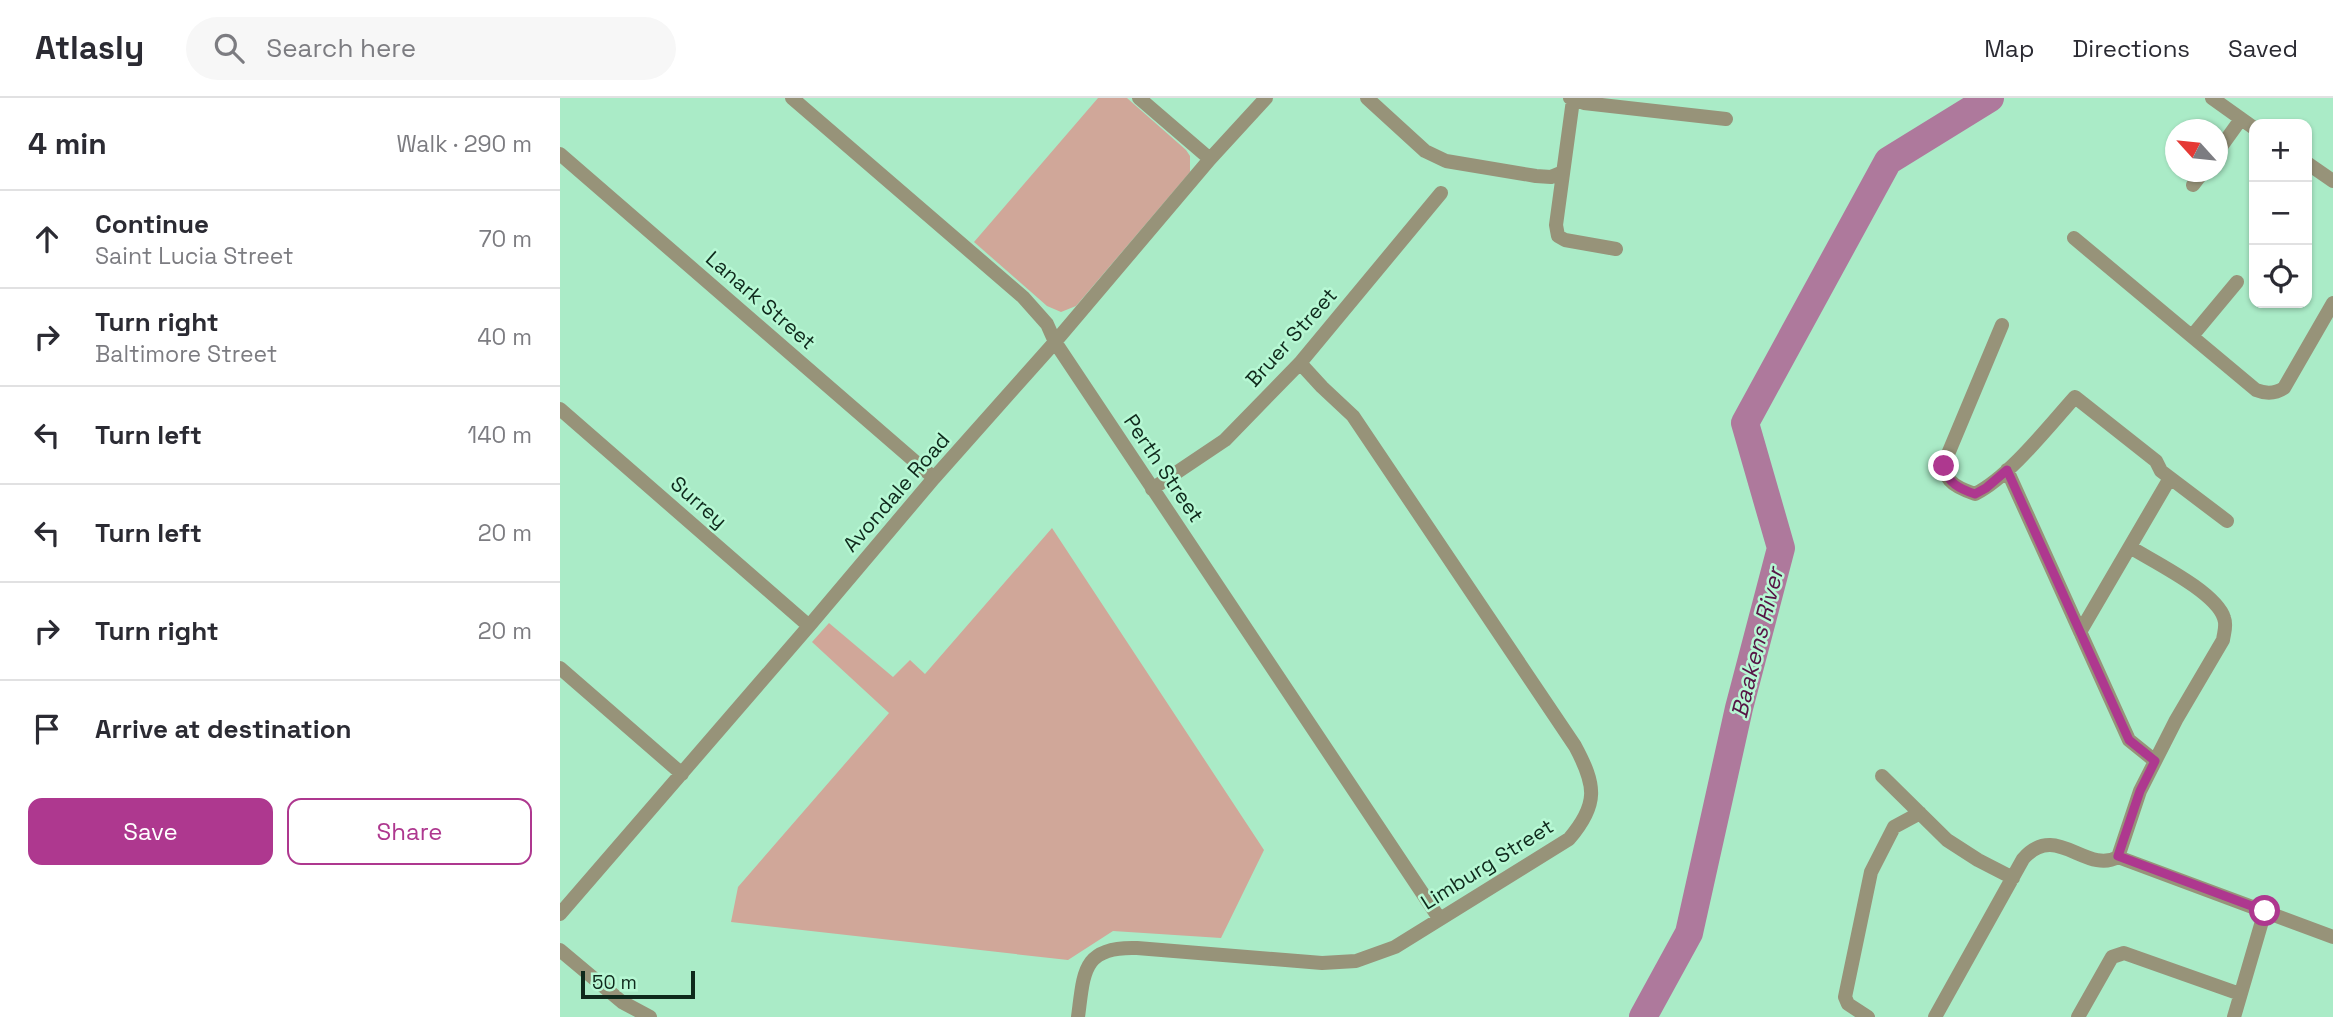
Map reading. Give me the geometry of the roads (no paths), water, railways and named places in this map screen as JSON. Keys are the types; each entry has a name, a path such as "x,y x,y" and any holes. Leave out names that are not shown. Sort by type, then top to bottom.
{"street":[{"name":"Perth Street","path":"792,98 1023,297 1047,324 1055,342 1152,489 1439,918"},
{"path":"1139,98 1210,159"},
{"name":"Avondale Road","path":"560,914 934,478 1266,98"},
{"path":"1367,98 1424,151 1446,161 1536,176 1551,177 1563,172"},
{"path":"2212,98 2249,125"},
{"path":"1616,249 1565,240 1558,236 1556,225 1571,99 1726,119"},
{"path":"2228,136 2241,119"},
{"name":"Lanark Street","path":"560,154 934,478"},
{"path":"2312,166 2333,181"},
{"name":"Bruer Street","path":"1152,489 1225,440 1300,363 1441,192"},
{"path":"2074,238 2256,390 2263,393 2279,391 2290,380 2333,303"},
{"path":"2192,336 2237,282"},
{"path":"2002,325 1944,466 1945,475 1951,482 1975,494 1986,488 2007,470 2075,397 2156,461 2161,471 2227,521"},
{"name":"Limburg Street","path":"1078,1017 1084,974 1096,956 1106,950 1137,948 1339,963 1356,961 1395,947 1569,839 1588,813 1592,789 1589,775 1575,746 1353,416 1300,363"},
{"name":"Surrey","path":"560,409 809,626"},
{"path":"2007,470 2129,740 2155,761"},
{"path":"2080,632 2170,478"},
{"path":"1935,1017 2012,878 2030,851 2043,844 2108,862 2118,856 2140,791 2222,640 2225,620 2213,600 2130,547"},
{"path":"560,668 682,774"},
{"path":"1882,776 1947,840 2012,878"},
{"path":"1868,1017 1848,1004 1845,997 1871,872 1894,827 1920,813"},
{"path":"2118,856 2333,937"},
{"path":"2234,1017 2265,911"},
{"path":"560,950 622,1002 650,1017"},
{"path":"2078,1017 2112,957 2124,953 2240,994"}],"waterway":[{"name":"Baakens River","path":"1643,1017 1689,933 1739,708 1781,548 1745,423 1888,161 1990,98"}]}
